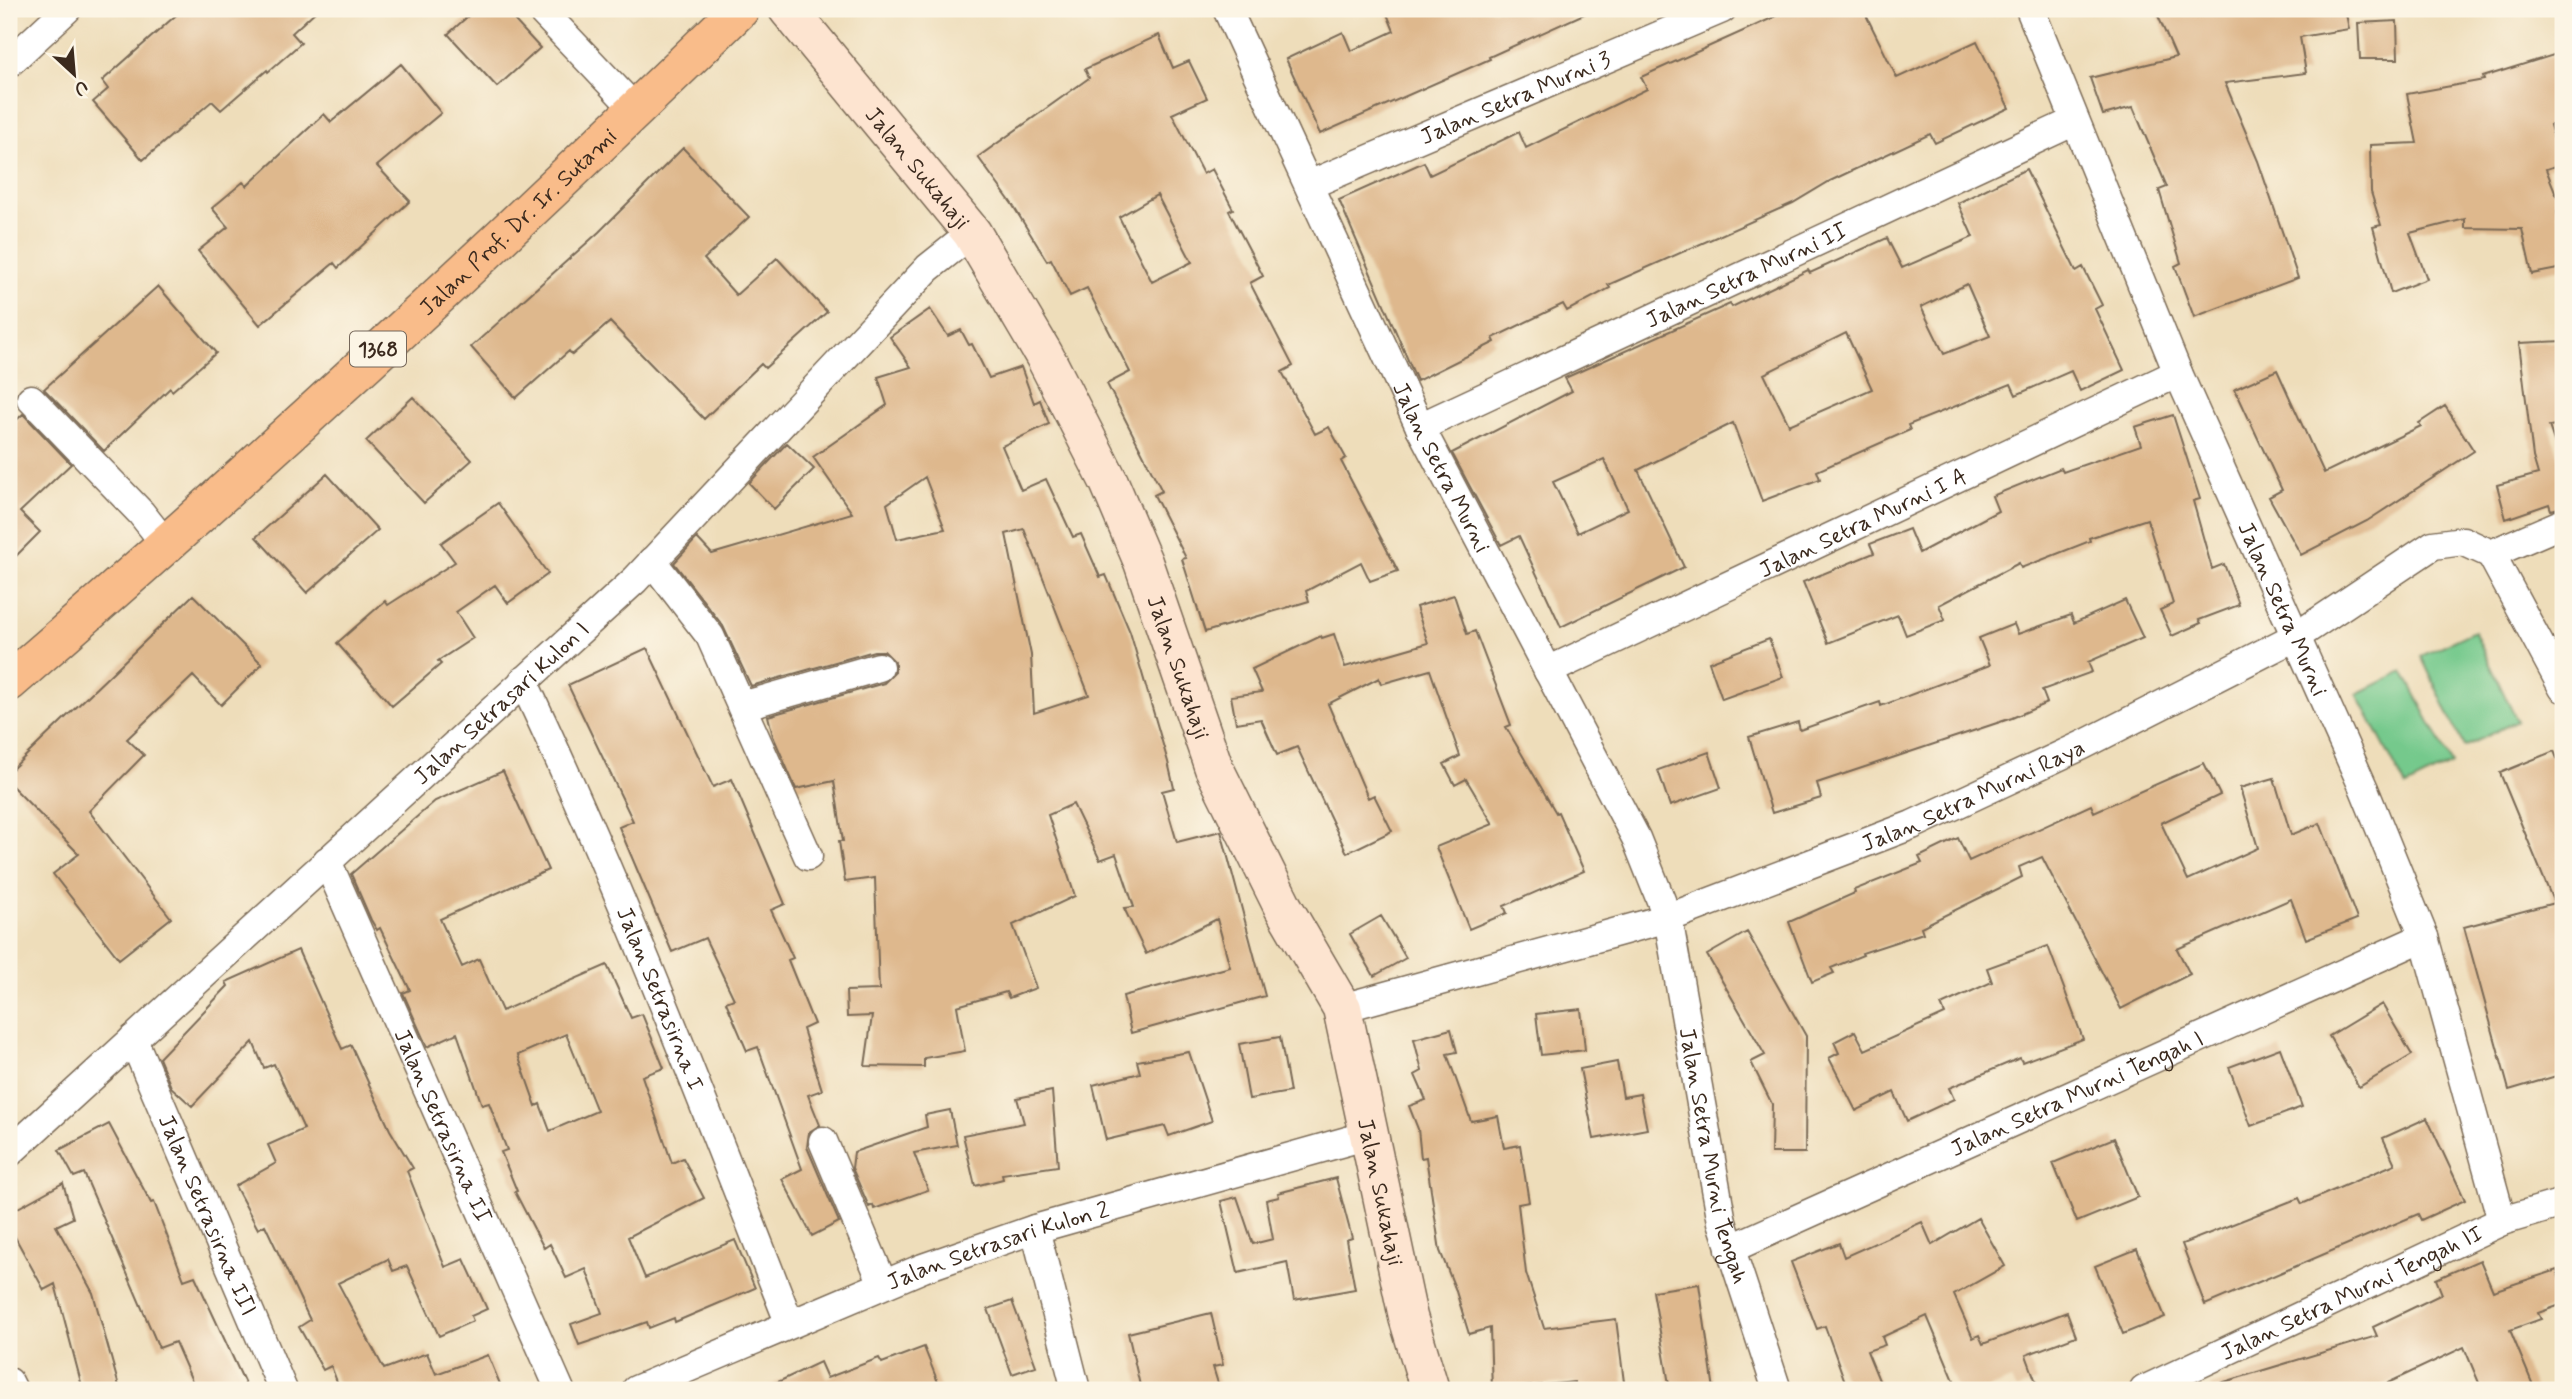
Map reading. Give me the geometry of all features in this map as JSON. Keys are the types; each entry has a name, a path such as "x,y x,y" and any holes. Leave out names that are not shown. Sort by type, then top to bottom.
{"main road":[{"name":"Jalan Prof. Dr. Ir. Sutami","path":"9,682 167,546 636,110 740,9"}],"street":[{"path":"9,63 67,9"},
{"path":"540,9 636,110"},
{"name":"Jalan Sukahaji","path":"788,9 972,233 1044,355 1109,482 1143,562 1214,768 1283,907 1342,1008 1372,1134 1408,1317 1430,1390"},
{"name":"Jalan Setra Murni","path":"1227,9 1420,427 1636,838 1668,918"},
{"name":"Jalan Setra Murni 3","path":"1309,185 1723,9"},
{"name":"Jalan Setra Murni","path":"2030,9 2178,373 2297,636 2424,937 2502,1221"},
{"name":"Jalan Setra Murni II","path":"1420,427 2075,121"},
{"name":"Jalan Setrasari Kulon I","path":"9,1153 652,561 928,268 972,233"},
{"name":"Jalan Setra Murni I A","path":"1548,671 2178,373"},
{"path":"31,399 141,513 167,546"},
{"path":"2563,523 2491,554 2563,688"},
{"name":"Jalan Setra Murni Raya","path":"1342,1008 1668,918 1912,825 2083,746 2297,636 2433,545 2463,541 2491,554"},
{"path":"652,561 710,636 808,856"},
{"path":"742,706 879,667"},
{"name":"Jalan Setrasirna I","path":"523,681 560,760 692,1075 789,1322"},
{"name":"Jalan Setrasirna II","path":"327,861 559,1390"},
{"name":"Jalan Setra Murni Tengah","path":"1668,918 1730,1249 1777,1390"},
{"name":"Jalan Setra Murni Tengah I","path":"1730,1249 2424,937"},
{"name":"Jalan Setrasirna III","path":"133,1040 283,1390"},
{"name":"Jalan Setrasari Kulon 2","path":"636,1390 789,1322 883,1284 1035,1229 1372,1134"},
{"path":"823,1141 883,1284"},
{"name":"Jalan Setra Murni Tengah II","path":"2144,1390 2502,1221 2563,1203"},
{"path":"1035,1229 1076,1390"},
{"path":"9,1382 13,1390"}],"green space":[{"path":"2474,631 2517,721 2464,747 2421,656"},
{"path":"2403,671 2452,764 2406,787 2357,694"}],"building":[{"path":"183,9 318,9 292,33 301,43 268,72 267,70 221,110 212,101 143,160 93,102 108,89 102,81"},
{"path":"476,9 504,9 540,48 497,87 448,34"},
{"path":"1385,9 1595,9 1320,134 1286,59 1343,32 1351,51 1394,31"},
{"path":"1792,9 1863,9 1897,78 1977,41 2009,108 1935,143 1930,134 1830,181 1793,203 1608,285 1610,288 1567,311 1563,304 1493,338 1495,342 1417,381 1339,200 1424,162 1430,175 1519,132 1526,148 1647,89 1641,77"},
{"path":"2155,9 2345,9 2349,29 2300,37 2306,73 2225,83 2258,161 2298,278 2194,317 2175,266 2181,263 2159,190 2167,187 2133,107 2103,115 2090,78 2176,57"},
{"path":"2397,21 2398,59 2360,59 2358,23"},
{"path":"1159,35 1173,68 1189,61 1207,98 1172,114 1203,174 1212,169 1233,209 1229,211 1263,276 1250,283 1293,366 1282,372 1315,434 1329,427 1346,458 1341,461 1398,571 1370,581 1361,562 1306,591 1309,601 1205,632 1182,559 1186,558 1154,495 1162,491 1107,384 1130,372 1087,288 1070,296 1051,259 1047,261 1012,204 978,157 1089,78 1085,69","holes":["1157,195 1192,262 1152,282 1119,217"]},
{"path":"2563,52 2563,123 2550,125 2561,164 2546,169 2562,209 2557,211 2563,242 2563,268 2532,274 2522,229 2465,228 2465,219 2410,233 2427,279 2391,293 2373,227 2381,225 2371,192 2370,145 2417,143 2407,94 2484,80 2483,77"},
{"path":"401,64 441,113 377,166 410,201 338,268 334,263 260,325 198,251 228,227 212,208 243,182 247,186 324,114 331,122"},
{"path":"683,148 749,217 704,259 736,295 777,258 827,312 765,368 761,364 704,419 610,322 572,355 569,351 516,398 471,347 599,232"},
{"path":"2026,169 2076,271 2083,267 2102,305 2095,309 2124,370 2080,391 2071,371 2016,395 2011,384 1908,425 1910,430 1817,471 1820,479 1762,501 1733,423 1638,470 1684,567 1561,627 1519,536 1501,545 1452,453 1572,391 1565,378 1730,304 1732,307 1808,270 1810,273 1887,238 1902,268 1973,237 1958,203","holes":["1967,284 1990,336 1944,354 1921,307","1846,333 1872,389 1789,425 1764,374","1604,459 1628,509 1578,533 1553,482"]},
{"path":"158,286 216,353 172,391 170,388 104,451 44,389"},
{"path":"930,309 948,336 961,330 969,345 972,344 989,378 1021,367 1034,403 1040,400 1049,424 1002,446 1021,490 1046,479 1073,537 1081,534 1100,577 1106,575 1130,632 1168,762 1174,788 1162,791 1177,842 1221,831 1265,996 1131,1033 1123,996 1230,967 1217,919 1146,954 1124,908 1134,907 1116,854 1100,860 1073,804 1048,815 1075,896 1013,925 1036,988 1009,998 1006,992 957,1006 965,1051 924,1058 924,1067 865,1066 872,1016 847,1017 846,991 879,990 875,878 845,882 839,841 843,841 834,781 796,789 773,736 768,716 884,683 895,672 895,662 884,651 874,651 751,686 723,626 674,563 697,538 712,554 852,513 813,457 887,405 878,377 911,367 890,337","holes":["925,477 945,529 897,539 887,504","1024,529 1089,695 1034,713 1031,655 1006,534"]},
{"path":"2563,341 2563,424 2549,426 2563,468 2563,507 2551,510 2549,504 2506,519 2497,485 2538,474 2533,457 2519,343"},
{"path":"2277,370 2324,473 2421,426 2419,423 2445,406 2474,451 2367,521 2301,555 2269,497 2282,490 2235,389"},
{"path":"413,397 472,460 424,503 366,441"},
{"path":"23,414 71,464 20,512 40,532 9,563 9,427"},
{"path":"2173,415 2200,499 2193,501 2212,569 2224,564 2239,605 2199,620 2201,623 2172,636 2160,610 2173,604 2147,519 2089,538 2090,541 2021,568 2019,563 1939,605 1945,620 1906,635 1898,615 1828,643 1803,582 1874,553 1870,544 1909,529 1919,553 1998,511 1992,496 2061,468 2063,472 2141,445 2135,427"},
{"path":"787,443 814,469 774,509 749,483"},
{"path":"327,474 378,530 307,593 256,537"},
{"path":"498,503 548,574 508,603 495,585 456,612 473,638 438,661 441,664 392,706 337,643 385,601 388,605 455,562 441,543"},
{"path":"193,595 262,664 221,705 193,676 127,739 144,755 89,811 171,918 119,959 53,874 79,854 9,783 9,772"},
{"path":"1454,595 1467,634 1475,631 1511,725 1506,727 1556,813 1558,812 1584,871 1504,906 1507,913 1469,929 1436,847 1493,824 1466,779 1455,785 1444,764 1460,756 1430,670 1381,684 1379,678 1328,704 1368,798 1374,795 1392,831 1347,853 1297,747 1277,755 1261,719 1236,723 1231,696 1262,692 1252,669 1321,636 1322,638 1334,634 1345,667 1428,643 1416,607"},
{"path":"2125,600 2143,638 2088,662 2092,672 2042,690 2047,703 2012,718 1817,783 1821,798 1772,813 1749,737 1798,722 1800,730 1880,702 1881,706 1990,665 1979,638 2014,624 2018,634 2071,615 2074,623"},
{"path":"1769,639 1783,677 1722,699 1709,662"},
{"path":"647,648 713,787 732,779 785,904 771,910 793,958 788,960 814,1024 803,1029 822,1090 808,1095 820,1125 809,1132 807,1147 839,1222 812,1236 782,1179 802,1169 758,1047 747,1051 726,1002 734,999 705,938 672,952 619,827 633,821 568,685"},
{"path":"2554,751 2563,773 2563,1074 2509,1090 2464,927 2554,903 2500,773"},
{"path":"1709,752 1721,788 1670,806 1658,770"},
{"path":"2204,763 2220,795 2161,823 2188,880 2258,848 2240,788 2274,778 2291,835 2320,823 2357,919 2306,939 2291,899 2177,949 2190,974 2121,1009 2042,857 2019,867 2022,877 1921,927 1923,933 1862,953 1863,955 1831,968 1834,973 1812,982 1789,922 1855,893 1854,890 1922,863 1919,857 1958,838 1969,861 2091,805 2094,812"},
{"path":"503,771 548,870 440,919 462,967 479,959 502,1011 607,965 631,1018 642,1014 664,1068 642,1076 672,1163 683,1158 704,1198 628,1237 645,1278 735,1240 755,1288 675,1322 674,1318 649,1328 647,1322 579,1345 571,1324 602,1313 586,1269 566,1278 550,1244 544,1248 515,1192 517,1191 501,1152 507,1150 489,1103 482,1105 457,1033 427,1047 403,993 410,990 380,928 377,930 371,920 351,874 435,801","holes":["566,1034 597,1111 550,1131 540,1104 536,1106 518,1055"]},
{"path":"1381,916 1406,958 1374,976 1350,934"},
{"path":"1747,932 1806,1036 1805,1153 1771,1153 1772,1104 1751,1062 1765,1055 1707,955"},
{"path":"2048,946 2083,1039 2022,1062 2020,1058 1949,1088 1954,1099 1907,1121 1894,1092 1856,1111 1829,1058 1839,1053 1834,1042 1855,1031 1865,1050 1945,1014 1941,1005 1992,982 1987,968"},
{"path":"298,950 342,1049 351,1045 390,1130 413,1168 407,1171 445,1267 464,1259 487,1309 471,1316 473,1321 439,1336 407,1266 393,1271 388,1259 338,1283 384,1369 427,1353 436,1374 488,1355 500,1384 485,1390 336,1390 339,1387 331,1366 323,1370 299,1327 310,1320 265,1225 258,1229 235,1186 276,1163 268,1145 304,1129 274,1064 264,1068 253,1042 192,1106 171,1087 159,1058 228,986 226,982"},
{"path":"2382,1004 2412,1055 2359,1087 2329,1036"},
{"path":"1581,1009 1585,1050 1541,1055 1536,1014"},
{"path":"1451,1029 1457,1052 1447,1054 1471,1121 1498,1116 1504,1148 1520,1145 1529,1202 1518,1204 1526,1273 1544,1328 1616,1319 1625,1390 1575,1390 1574,1382 1492,1390 1490,1328 1469,1334 1440,1251 1426,1157 1421,1158 1418,1129 1409,1106 1426,1100 1415,1075 1422,1071 1414,1039"},
{"path":"1280,1037 1290,1092 1249,1099 1239,1044"},
{"path":"2280,1048 2302,1107 2251,1126 2229,1067"},
{"path":"1189,1052 1212,1121 1169,1136 1165,1126 1106,1140 1093,1085 1140,1073 1137,1061"},
{"path":"1617,1062 1623,1097 1640,1094 1647,1129 1594,1139 1580,1069"},
{"path":"1052,1091 1058,1166 1002,1174 1003,1179 975,1186 963,1135 1024,1123 1017,1098"},
{"path":"950,1110 957,1145 914,1153 928,1190 874,1209 873,1205 869,1207 852,1168 854,1152 927,1127 925,1115"},
{"path":"2427,1118 2465,1200 2421,1220 2418,1214 2205,1305 2182,1244 2299,1198 2302,1204 2395,1164 2383,1138"},
{"path":"109,1124 151,1203 154,1202 184,1280 195,1276 248,1390 196,1390 175,1342 159,1348 84,1173 74,1177 59,1150"},
{"path":"2114,1138 2138,1197 2077,1222 2053,1163"},
{"path":"1336,1178 1352,1238 1346,1240 1355,1289 1294,1300 1287,1262 1238,1273 1221,1201 1237,1197 1253,1244 1273,1239 1266,1200 1279,1197 1278,1193"},
{"path":"63,1183 73,1218 56,1226 93,1293 120,1390 83,1390 55,1284 44,1290 9,1226 9,1213"},
{"path":"1978,1218 2005,1266 1954,1295 1973,1338 1979,1335 1983,1344 2067,1312 2076,1336 2026,1355 2036,1382 2016,1390 2011,1380 1986,1390 1958,1390 1927,1316 1882,1337 1885,1345 1867,1351 1883,1390 1848,1390 1825,1326 1817,1329 1791,1262 1839,1243 1844,1257 1922,1222 1932,1245"},
{"path":"2137,1249 2165,1317 2123,1334 2095,1266"},
{"path":"2480,1260 2493,1291 2557,1270 2563,1290 2563,1304 2538,1313 2541,1319 2510,1330 2535,1390 2482,1390 2464,1347 2373,1390 2212,1390 2211,1386 2377,1336 2373,1327 2442,1294 2436,1279"},
{"path":"1699,1284 1714,1390 1670,1390 1653,1291"},
{"path":"1012,1301 1036,1366 1012,1374 988,1309"},
{"path":"1211,1313 1223,1365 1213,1367 1220,1390 1141,1390 1128,1333"},
{"path":"924,1347 941,1390 761,1390 820,1362 827,1378 879,1358 882,1363"}]}
